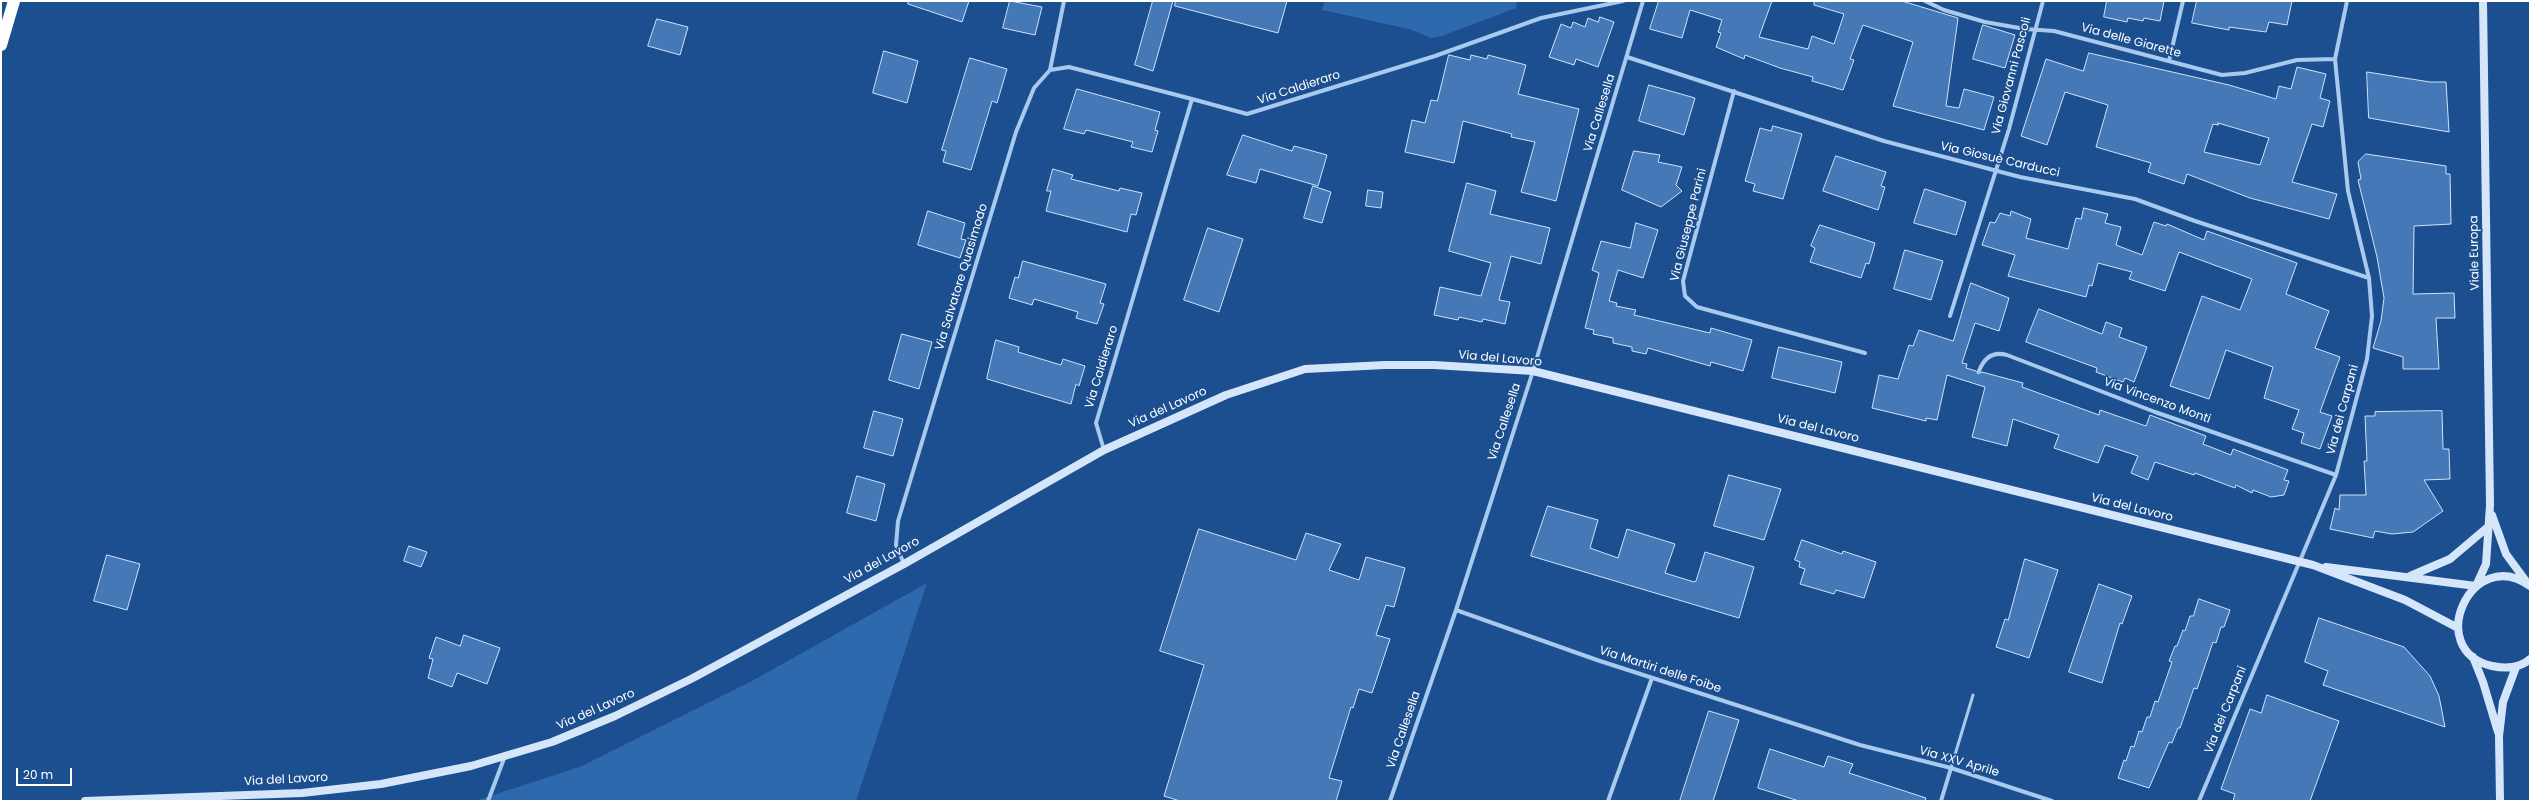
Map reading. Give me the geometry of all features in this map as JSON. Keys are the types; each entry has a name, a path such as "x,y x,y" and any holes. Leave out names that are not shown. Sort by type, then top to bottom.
{"highway":[{"path":"1,46 14,1"}],"street":[{"path":"1064,1 1050,70 1069,67 1192,99"},
{"name":"Via Caldieraro","path":"1104,450 1096,423 1192,99 1247,114 1278,106 1372,74 1435,56 1541,18 1623,1"},
{"name":"Via Callesella","path":"1390,801 1456,610 1533,371 1643,1"},
{"name":"Via delle Giarette","path":"1925,1 1944,10 1985,22 2025,29 2054,31 2222,75 2245,73 2297,60 2335,59"},
{"name":"Via Giovanni Pascoli","path":"1950,316 1995,171 2010,129 2043,1"},
{"path":"2169,60 2183,1"},
{"name":"Via dei Carpani","path":"2199,801 2298,561 2336,475 2367,359 2372,316 2369,278 2348,191 2335,59 2347,1"},
{"name":"Viale Europa","path":"2476,586 2486,564 2490,505 2483,1"},
{"name":"Via Giosuè Carducci","path":"1627,57 1884,141 1995,171 2135,199 2195,221 2369,278"},
{"name":"Via Salvatore Quasimodo","path":"904,564 896,545 898,521 1016,132 1034,88 1050,70"},
{"name":"Via Giuseppe Parini","path":"1734,91 1683,281 1685,296 1698,307 1865,353"},
{"name":"Via Vincenzo Monti","path":"1979,371 1984,361 1992,354 2007,355 2155,412 2336,475"},
{"name":"Via del Lavoro","path":"85,801 302,793 413,778 471,766 552,742 615,716 691,679 904,564 1104,450 1226,395 1305,369 1426,365 1533,371 2313,565 2405,600 2458,628"},
{"name":"Viale Europa","path":"2490,505 2502,545 2529,585"},
{"path":"2407,577 2450,560 2489,526"},
{"name":"Via del Lavoro","path":"2313,565 2476,586"},
{"path":"2499,736 2483,682 2473,657 2460,639 2458,628 2461,604 2476,586 2488,579 2502,577 2516,579 2529,585"},
{"name":"Via Martiri delle Foibe","path":"1456,610 1652,678 1860,745"},
{"path":"2473,657 2486,665 2500,668 2516,667 2530,659"},
{"path":"2500,801 2499,736 2503,702 2516,667"},
{"path":"1608,801 1652,678"},
{"name":"Via XXV Aprile","path":"1860,745 1951,768 2052,801"},
{"path":"488,801 505,756"},
{"path":"1941,801 1951,768"}],"lane":[{"path":"1951,768 1973,695"}],"shaded area":[{"path":"1325,1 1517,1 1516,8 1442,36 1431,38 1409,29 1322,10"},
{"path":"927,583 856,801 475,801 582,766 750,682"}],"building":[{"path":"909,1 969,1 962,22 908,4"},
{"path":"1010,1 1042,7 1035,35 1003,28"},
{"path":"1153,1 1173,1 1153,71 1135,65"},
{"path":"1176,1 1287,1 1278,33 1175,6"},
{"path":"1659,1 1772,1 1759,37 1808,49 1812,36 1834,44 1844,14 1814,5 1814,1 1902,1 1958,18 1946,106 1959,108 1964,89 1994,97 1984,130 1893,106 1913,42 1863,25 1850,59 1854,60 1843,90 1812,81 1813,77 1780,68 1745,55 1744,59 1716,47 1721,33 1718,32 1722,20 1690,10 1682,38 1650,29"},
{"path":"2107,1 2164,1 2160,21 2144,18 2143,21 2128,18 2127,22 2104,17"},
{"path":"2197,1 2292,1 2287,25 2269,22 2266,32 2229,27 2229,30 2192,23"},
{"path":"1600,17 1614,22 1598,67 1576,59 1574,65 1549,57 1561,24 1571,28 1573,22 1585,27 1588,18 1598,22"},
{"path":"657,19 688,27 680,55 648,46"},
{"path":"1983,25 2015,35 2005,68 1973,59"},
{"path":"884,51 918,61 907,103 873,93"},
{"path":"2089,53 2229,85 2276,99 2279,86 2291,89 2297,67 2326,74 2320,98 2330,101 2323,127 2312,124 2292,182 2337,194 2329,219 2250,198 2187,174 2184,184 2148,172 2151,163 2096,147 2108,105 2065,92 2047,145 2021,136 2046,59 2083,71","holes":["2218,123 2269,138 2260,165 2204,152 2213,124 2218,125"]},
{"path":"1449,55 1470,60 1471,55 1487,59 1488,55 1526,65 1518,94 1579,109 1556,201 1521,192 1535,142 1511,137 1512,134 1463,121 1454,163 1405,152 1412,120 1425,123 1431,100 1437,101"},
{"path":"970,58 1007,69 997,103 992,101 971,170 943,162 946,151 942,150"},
{"path":"2367,72 2430,82 2446,82 2449,132 2369,118"},
{"path":"1649,85 1695,98 1684,135 1639,121"},
{"path":"1077,89 1160,112 1155,130 1158,131 1152,152 1131,147 1133,142 1086,130 1084,134 1064,129"},
{"path":"1773,126 1802,134 1783,199 1753,191 1755,184 1745,181 1760,128 1771,131"},
{"path":"1243,135 1292,151 1294,146 1327,155 1318,186 1260,169 1256,183 1227,175"},
{"path":"1634,151 1660,155 1658,162 1682,167 1676,185 1682,191 1661,207 1622,190"},
{"path":"2366,154 2446,166 2446,174 2450,174 2451,224 2414,226 2413,294 2454,293 2455,318 2436,318 2439,369 2403,369 2403,357 2373,348 2381,321 2384,298 2377,257 2358,180 2361,179 2358,162"},
{"path":"1836,156 1886,172 1881,186 1885,187 1878,210 1823,191"},
{"path":"1053,169 1073,175 1071,179 1119,191 1120,188 1142,193 1136,215 1131,214 1127,232 1046,211 1051,191 1047,191"},
{"path":"1467,183 1496,191 1490,214 1550,228 1541,264 1511,256 1499,300 1510,302 1505,324 1483,319 1482,322 1459,317 1458,320 1434,315 1440,287 1481,296 1491,263 1449,251"},
{"path":"1313,186 1331,192 1322,223 1304,218"},
{"path":"1925,189 1966,202 1956,235 1914,223"},
{"path":"1368,190 1383,192 1381,208 1366,206"},
{"path":"2084,208 2108,214 2105,223 2121,227 2116,245 2142,255 2154,222 2166,226 2167,224 2204,240 2207,231 2297,263 2286,294 2329,311 2315,348 2340,357 2320,412 2332,416 2320,449 2301,443 2304,433 2292,429 2299,410 2264,398 2273,367 2226,350 2209,399 2170,386 2202,296 2240,310 2252,279 2179,252 2165,291 2129,279 2132,272 2098,263 2092,286 2089,285 2086,297 2008,276 2015,255 1982,245 1990,222 1995,223 2000,213 2010,216 2011,211 2031,219 2026,238 2068,249 2076,218 2081,219"},
{"path":"928,211 965,223 961,239 966,240 960,258 918,245"},
{"path":"1636,223 1658,230 1643,278 1618,270 1609,301 1617,303 1616,306 1636,310 1634,315 1710,333 1711,328 1752,340 1743,371 1711,362 1710,366 1648,348 1646,354 1632,351 1632,347 1613,343 1613,338 1593,334 1594,330 1585,328 1599,273 1592,270 1601,241 1630,248"},
{"path":"1820,225 1875,243 1869,264 1866,263 1861,278 1810,262 1815,248 1811,246"},
{"path":"1208,228 1243,239 1219,312 1184,300"},
{"path":"1905,250 1943,261 1931,300 1894,289"},
{"path":"1023,261 1106,284 1100,303 1104,304 1097,324 1076,318 1078,312 1034,299 1032,305 1009,298 1015,277 1018,278"},
{"path":"1971,283 2009,298 1999,331 1975,323 1962,363 1967,364 1966,368 1976,371 1978,374 1982,372 2023,383 2022,387 2099,415 2100,410 2146,426 2150,415 2206,436 2203,444 2231,455 2233,449 2288,470 2284,480 2289,481 2284,495 2271,497 2253,490 2252,493 2236,485 2235,488 2195,473 2194,475 2155,462 2148,480 2131,473 2138,456 2105,445 2098,463 2054,448 2059,435 2013,419 2007,446 1972,437 1985,387 1947,375 1937,420 1926,418 1926,421 1872,408 1879,375 1898,379 1909,345 1913,346 1919,330 1953,341"},
{"path":"2039,309 2102,334 2106,322 2122,328 2119,337 2147,347 2134,382 2125,378 2123,382 2096,372 2097,368 2026,342"},
{"path":"902,334 932,342 919,389 889,380"},
{"path":"996,340 1019,347 1018,352 1061,365 1063,359 1085,366 1079,386 1076,384 1071,404 987,379"},
{"path":"1779,347 1842,362 1835,393 1772,378"},
{"path":"874,411 903,419 893,456 864,448"},
{"path":"2442,411 2443,449 2449,449 2450,479 2424,480 2443,511 2413,532 2392,534 2375,531 2373,538 2330,529 2335,508 2339,510 2340,495 2366,495 2364,461 2367,461 2365,416 2375,416 2375,412"},
{"path":"1729,475 1781,489 1764,540 1714,526"},
{"path":"857,476 885,484 876,521 847,513"},
{"path":"1548,506 1598,520 1590,548 1618,558 1627,529 1675,544 1665,573 1694,582 1696,581 1705,552 1754,567 1739,618 1531,556"},
{"path":"1199,529 1296,560 1306,533 1341,544 1329,570 1359,580 1366,557 1405,568 1394,607 1386,605 1376,635 1390,639 1372,693 1359,689 1353,708 1351,707 1329,778 1342,781 1336,801 1180,801 1164,796 1204,665 1160,651"},
{"path":"1802,540 1842,554 1843,551 1876,562 1864,598 1836,590 1834,594 1800,584 1805,569 1799,567 1800,562 1795,560"},
{"path":"409,546 427,552 421,567 404,561"},
{"path":"107,555 140,564 127,610 94,601"},
{"path":"2025,559 2058,570 2029,658 1996,647 2005,619 2008,620"},
{"path":"2099,584 2132,596 2122,624 2120,623 2102,683 2069,672"},
{"path":"2199,599 2230,610 2224,627 2221,627 2216,643 2213,642 2197,689 2194,688 2180,728 2178,728 2172,743 2169,742 2149,788 2118,778 2124,760 2126,761 2131,746 2134,747 2139,731 2142,732 2147,717 2150,717 2155,701 2158,702 2172,662 2169,661 2183,630 2185,631 2190,616 2193,616"},
{"path":"2319,618 2404,647 2430,676 2439,696 2445,727 2323,685 2328,671 2305,662"},
{"path":"464,635 500,648 487,684 457,673 452,687 428,678 433,659 429,658 436,637 460,646"},
{"path":"2267,695 2339,721 2310,801 2233,801 2235,794 2221,789 2250,709 2261,713"},
{"path":"1709,711 1739,720 1713,801 1680,801"},
{"path":"1770,749 1824,767 1828,756 1853,764 1849,773 1926,798 1925,801 1799,801 1758,788"}]}
